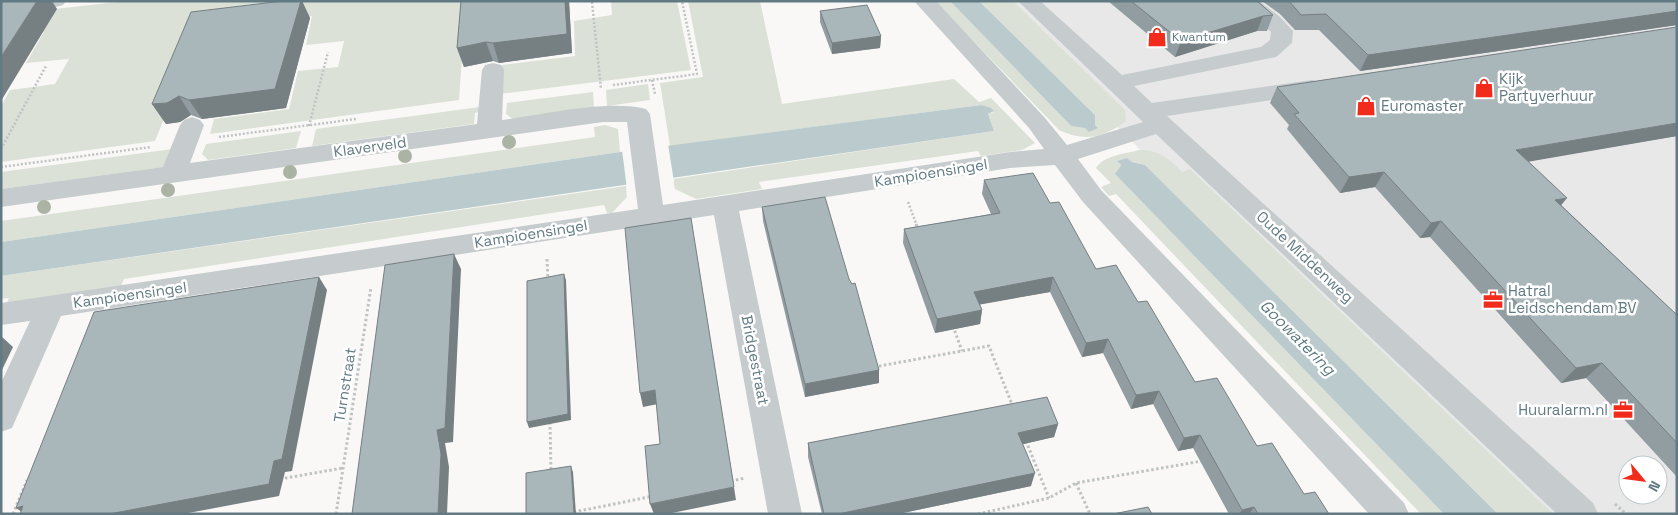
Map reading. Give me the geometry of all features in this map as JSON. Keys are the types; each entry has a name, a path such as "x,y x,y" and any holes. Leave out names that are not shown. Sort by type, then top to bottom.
{"street":[{"path":"1,7 56,1"},
{"path":"924,1 1037,123 1092,196 1392,514"},
{"name":"Oude Middenweg","path":"1028,1 1581,514"},
{"path":"1117,83 1268,52 1281,43 1282,31 1272,20 1245,1"},
{"path":"489,130 493,70"},
{"name":"Kampioensingel","path":"1,314 547,232 650,205 725,205 1010,160 1060,156 1155,118 1332,84"},
{"name":"Klaverveld","path":"1,198 603,114 638,114 650,205"},
{"path":"173,174 189,133"},
{"name":"Bridgestraat","path":"725,205 785,514"},
{"path":"1,418 50,306"}],"path":[{"path":"591,88 697,74 682,1"},
{"path":"592,2 603,114"},
{"path":"302,156 328,52"},
{"path":"1,149 46,66"},
{"path":"1,167 189,133 309,126 357,119"},
{"path":"900,178 919,232"},
{"path":"547,232 548,290"},
{"name":"Turnstraat","path":"336,514 375,259"},
{"path":"952,324 962,351"},
{"path":"866,369 989,346 1013,409"},
{"path":"550,416 551,475"},
{"path":"1024,436 1049,498"},
{"path":"978,514 1049,498 1076,483 1210,459"},
{"path":"275,480 343,468"},
{"path":"729,481 777,472"},
{"path":"13,514 28,478"},
{"path":"1076,483 1090,514"},
{"path":"564,514 661,495"}],"shaded area":[{"path":"126,1 466,1 459,100 210,134 214,119 289,109 298,71 338,67 344,41 306,45 312,16 200,30 155,141 1,162 1,106 10,90 55,84 69,59 26,63 44,32 1,37 1,15"},
{"path":"611,1 677,1 691,70 500,94 502,65 575,56 574,21 612,15"},
{"path":"688,1 760,1 782,104 954,79 979,102 991,98 1035,143 1022,150 981,156 978,151 759,182 762,189 696,199 675,189 673,179 994,131 988,114 994,112 981,105 670,146 660,83 703,77"},
{"path":"935,1 950,1 1071,126 1098,128 1095,125 1095,115 979,1 1013,1 1125,110 1126,121 1110,131 1094,136 1077,136 1059,130"},
{"path":"988,1 1677,1 1677,514 1513,514"},
{"path":"648,84 650,100 607,106 606,90"},
{"path":"593,92 594,108 513,119 506,114 507,103"},
{"path":"487,106 486,111 475,113 474,124 312,146 316,129"},
{"path":"605,125 618,129 620,152 1,242 1,221 595,137 594,127"},
{"path":"301,131 296,148 208,160 202,154 206,144"},
{"path":"180,148 164,167 1,189 1,172"},
{"path":"1139,150 1158,153 1182,172 1190,169 1553,514 1498,514 1145,165 1132,162 1127,158 1118,161 1121,165 1115,174 1444,514 1421,514 1116,194 1109,196 1101,187 1111,183 1096,168 1104,160"},
{"path":"626,186 627,197 612,213 607,213 604,205 124,279 120,288 5,306 9,298 1,299 1,276"}],"water":[{"path":"950,1 979,1 1095,115 1095,125 1098,128 1089,132 1085,128 1071,126"},
{"path":"981,105 994,111 988,114 994,131 1,276 1,242 620,152"},
{"name":"Goowatering","path":"1127,158 1132,162 1145,165 1498,514 1444,514 1115,174 1121,165 1117,161"}],"pier":[{"path":"668,144 674,182 627,189 622,150"}],"building":[{"path":"1,1 37,1 1,57"},
{"path":"283,1 301,1 275,89 189,100 179,96 167,103 152,104 191,12"},
{"path":"461,1 565,1 567,34 493,43 486,42 457,48"},
{"path":"1131,1 1257,1 1273,15 1263,16 1181,41"},
{"path":"1289,1 1677,1 1677,11 1368,55 1326,14 1301,15"},
{"path":"867,5 881,36 832,43 820,11"},
{"path":"1677,27 1677,123 1516,150 1567,198 1555,200 1677,315 1677,443 1602,363 1576,368 1441,221 1431,223 1384,172 1349,177 1294,114 1299,113 1277,87"},
{"path":"1033,173 1050,203 1059,202 1096,269 1116,265 1138,302 1147,301 1195,382 1217,378 1257,446 1272,443 1304,494 1315,492 1329,514 1258,514 1254,507 1242,510 1200,435 1184,438 1159,391 1136,395 1108,339 1086,343 1053,277 974,292 982,310 937,319 904,229 1000,213 984,180"},
{"path":"825,197 849,279 852,284 855,283 879,370 805,384 762,207"},
{"path":"691,218 734,487 650,504 645,446 660,444 655,390 640,393 625,228"},
{"path":"454,254 445,428 437,430 441,454 438,514 352,514 385,265"},
{"path":"564,274 568,414 527,422 527,281"},
{"path":"319,277 282,459 274,461 269,484 109,514 20,514 23,506 16,508 94,312"},
{"path":"1047,397 1058,424 1018,433 1035,473 838,514 824,514 808,443"},
{"path":"571,466 574,514 526,514 526,473"},
{"path":"1148,507 1152,514 1113,514"}],"place":[{"name":"Kwantum","path":"1157,37"},
{"name":"Kijk Partyverhuur","path":"1484,88"},
{"name":"Euromaster","path":"1366,106"},
{"name":"Hatral Leidschendam BV","path":"1493,300"},
{"name":"Huuralarm.nl","path":"1623,410"}]}
